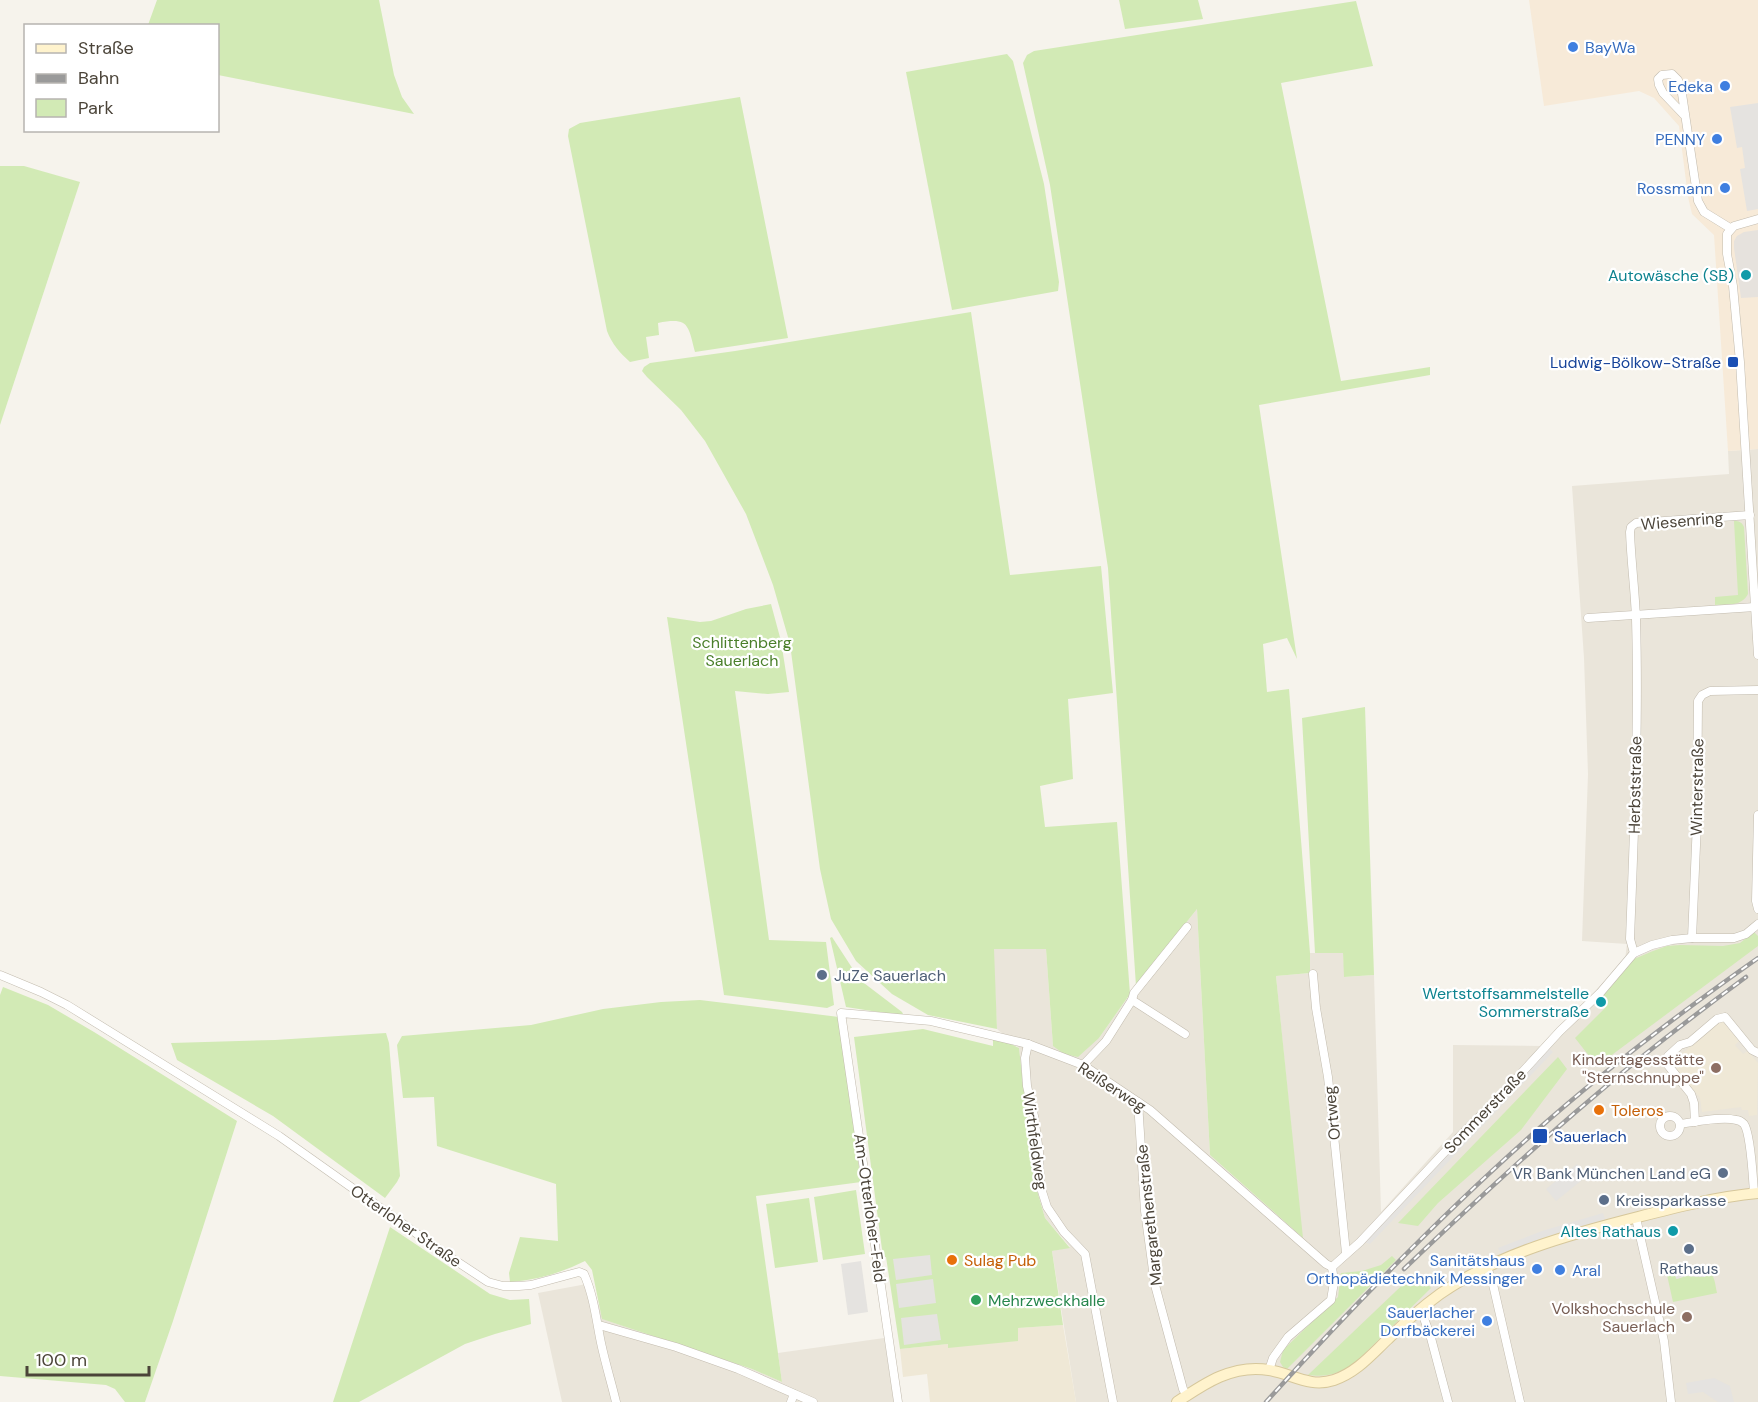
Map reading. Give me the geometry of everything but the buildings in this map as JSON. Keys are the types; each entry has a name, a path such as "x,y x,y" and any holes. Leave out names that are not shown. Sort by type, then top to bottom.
{"main road":[{"path":"1182,1399 1221,1376 1237,1370 1253,1368 1269,1370 1314,1383 1331,1381 1348,1374 1364,1363 1440,1294 1486,1268 1523,1251 1573,1234 1695,1203 1756,1193"}],"street":[{"path":"1684,115 1660,88 1659,79 1662,75 1672,74 1681,87 1698,201 1704,212 1730,228"},
{"path":"1758,219 1730,228 1727,234 1736,316 1750,515 1756,566 1755,607 1758,655"},
{"name":"Wiesenring","path":"1636,615 1631,527 1636,523 1750,515"},
{"path":"1588,618 1755,607"},
{"name":"Herbststraße","path":"1634,953 1630,939 1636,786 1636,615"},
{"name":"Winterstraße","path":"1692,938 1700,698 1710,691 1758,690"},
{"path":"1758,815 1756,901 1758,909"},
{"name":"Sommerstraße","path":"1332,1267 1360,1242 1560,1031 1600,993 1634,953 1661,942 1692,938 1734,938 1746,934 1758,924"},
{"path":"1083,1065 1106,1041 1134,993 1187,927"},
{"name":"Ortweg","path":"1313,974 1316,1008 1328,1077 1346,1253"},
{"name":"Otterloher Straße","path":"0,975 67,1005 279,1136 438,1250 488,1282 503,1286 531,1285 579,1272 584,1274 589,1284 599,1325"},
{"path":"1132,1000 1185,1034"},
{"name":"Reißerweg","path":"841,1013 931,1021 1028,1044 1083,1065 1138,1102 1332,1267"},
{"name":"Am-Otterloher-Feld","path":"841,1013 898,1402"},
{"path":"1695,1122 1694,1103 1690,1094 1667,1064 1668,1056 1680,1044 1690,1042 1717,1019 1725,1017 1752,1050 1758,1053"},
{"name":"Wirthfeldweg","path":"1028,1044 1025,1058 1026,1077 1039,1152 1040,1185 1047,1207 1064,1232 1085,1254 1113,1402"},
{"name":"Margarethenstraße","path":"1138,1102 1145,1211 1155,1285 1183,1389 1182,1399"},
{"path":"1680,1124 1733,1119 1743,1124 1749,1143 1756,1193"},
{"path":"1636,1218 1664,1341 1671,1402"},
{"path":"1269,1370 1273,1358 1288,1337 1331,1300 1334,1282 1332,1267"},
{"path":"1486,1268 1492,1280 1520,1402"},
{"path":"1421,1310 1448,1402"},
{"path":"616,1402 600,1338 599,1325 676,1347 738,1369 813,1402"},
{"path":"791,1402 794,1394"}],"shaded area":[{"path":"1529,0 1758,0 1758,449 1728,451 1714,235 1692,214 1679,126 1654,98 1639,91 1544,106"},
{"path":"1758,103 1758,209 1747,211 1740,169 1745,168 1742,147 1737,148 1730,107"},
{"path":"1758,230 1758,297 1741,298 1734,241 1744,232"},
{"path":"1758,449 1758,1402 1076,1402 1052,1251 1070,1247 1045,1218 1034,1180 1019,1048 997,1029 993,949 1046,949 1053,1046 1099,1038 1130,994 1197,909 1210,1155 1302,1237 1276,976 1310,973 1310,953 1343,953 1345,977 1374,975 1381,1212 1453,1132 1453,1045 1542,1046 1625,960 1627,944 1582,941 1588,774 1584,658 1572,486 1729,474 1728,451"},
{"name":"Kindertagesstätte \"Sternschnuppe\"","path":"1720,1021 1739,1041 1735,1045 1743,1054 1748,1051 1758,1063 1757,1115 1749,1116 1748,1110 1742,1110 1741,1107 1702,1112 1700,1098 1671,1063"},
{"path":"1549,1048 1553,1052 1370,1244 1364,1242"},
{"path":"1577,1164 1587,1176 1556,1201 1546,1189"},
{"path":"1603,1213 1605,1219 1544,1237 1501,1254 1498,1248 1542,1231"},
{"path":"930,1255 932,1275 896,1280 893,1259"},
{"path":"861,1261 868,1312 848,1315 841,1264"},
{"path":"1707,1268 1705,1277 1686,1276 1676,1279 1675,1270"},
{"path":"933,1279 936,1303 899,1308 896,1284"},
{"path":"592,1283 603,1319 752,1369 782,1382 778,1353 884,1338 894,1402 562,1402 538,1293"},
{"path":"937,1314 941,1340 904,1345 901,1318"},
{"path":"1063,1325 1076,1402 930,1402 927,1374 903,1377 900,1349 1018,1340 1018,1328"},
{"path":"1714,1378 1730,1386 1734,1402 1718,1402 1703,1392 1688,1394 1686,1383"}],"green space":[{"path":"157,0 379,0 394,75 402,97 414,114 219,75 219,24 148,24"},
{"path":"1119,0 1198,0 1203,19 1125,29"},
{"path":"1356,1 1373,66 1281,83 1341,381 1430,367 1430,375 1259,405 1297,659 1287,638 1263,644 1267,692 1289,689 1310,953 1310,973 1276,976 1303,1238 1210,1155 1197,909 1136,986 1108,568 1050,185 1023,63 1027,55 1034,51"},
{"path":"1007,54 1013,61 1044,184 1059,282 1058,291 952,310 906,72"},
{"path":"740,97 788,338 695,352 691,335 685,325 681,322 668,321 658,323 659,335 646,337 649,358 630,362 611,340 607,331 568,136 569,129 580,123"},
{"path":"0,166 24,166 80,182 0,425"},
{"path":"971,312 1010,575 1101,566 1113,693 1068,699 1073,779 1040,786 1045,827 1117,822 1130,994 1099,1038 1078,1057 1064,1054 1053,1046 1046,949 994,949 997,1029 928,1015 892,994 856,961 831,919 820,869 790,644 773,585 746,514 705,441 681,410 642,371 650,363"},
{"path":"1734,521 1740,522 1744,527 1748,594 1738,603 1715,605 1715,597 1738,595"},
{"name":"Schlittenberg Sauerlach","path":"771,604 781,641 789,692 768,694 735,691 769,940 826,942 834,1005 827,1008 724,995 667,617 700,622 711,621 746,609"},
{"path":"1365,707 1374,975 1344,977 1343,953 1315,953 1302,718"},
{"path":"1754,932 1758,936 1758,946 1597,1066 1575,1038 1605,1008 1605,1002 1600,997 1634,959 1667,946 1723,946 1740,943"},
{"path":"832,937 860,980 902,1012 904,1016 846,1007 830,938"},
{"path":"3,987 48,1005 237,1121 145,1402 125,1402 115,1389 106,1385 0,1376 0,995"},
{"path":"700,1000 839,1017 861,1182 756,1196 782,1382 752,1369 602,1319 592,1270 585,1261 549,1275 510,1282 509,1273 520,1237 558,1241 556,1184 437,1146 434,1097 403,1098 397,1045 402,1036 531,1025 603,1009"},
{"path":"923,1029 993,1046 993,1039 1005,1041 1019,1048 1034,1180 1045,1218 1070,1248 1052,1251 1063,1325 1018,1328 1018,1341 948,1348 948,1344 900,1349 886,1257 883,1257 854,1037"},
{"path":"386,1033 389,1043 400,1176 385,1198 273,1116 177,1060 171,1043 275,1040"},
{"path":"1558,1057 1567,1069 1521,1130 1438,1203 1418,1226 1398,1223"},
{"path":"856,1190 865,1254 823,1260 814,1197"},
{"path":"809,1198 818,1262 775,1268 766,1204"},
{"path":"390,1227 490,1294 510,1300 529,1299 531,1324 465,1344 359,1402 333,1402"},
{"path":"1392,1256 1396,1260 1287,1369 1283,1367 1280,1362 1283,1350 1338,1297 1341,1273 1362,1271 1381,1265"},
{"path":"1707,1271 1713,1277 1717,1293 1673,1302 1667,1275 1675,1273 1677,1279 1686,1276 1705,1277"},
{"path":"1416,1272 1431,1288 1358,1360 1335,1373 1322,1376 1308,1375"}],"railway":[{"path":"1266,1402 1397,1263 1501,1163 1562,1108 1617,1063 1758,958"},
{"path":"1404,1269 1496,1182 1591,1099 1667,1036 1746,977"}],"place":[{"name":"BayWa","path":"1573,47"},
{"name":"Edeka","path":"1725,86"},
{"name":"PENNY","path":"1717,139"},
{"name":"Rossmann","path":"1725,188"},
{"name":"Autowäsche (SB)","path":"1746,275"},
{"name":"Ludwig-Bölkow-Straße","path":"1733,362"},
{"name":"JuZe Sauerlach","path":"822,975"},
{"name":"Wertstoffsammelstelle Sommerstraße","path":"1601,1002"},
{"name":"Kindertagesstätte \"Sternschnuppe\"","path":"1716,1068"},
{"name":"Toleros","path":"1599,1110"},
{"name":"Sauerlach","path":"1540,1136"},
{"name":"VR Bank München Land eG","path":"1723,1173"},
{"name":"Kreissparkasse","path":"1604,1200"},
{"name":"Altes Rathaus","path":"1673,1231"},
{"name":"Rathaus","path":"1689,1249"},
{"name":"Sulag Pub","path":"952,1260"},
{"name":"Sanitätshaus Orthopädietechnik Messinger","path":"1537,1269"},
{"name":"Aral","path":"1560,1270"},
{"name":"Mehrzweckhalle","path":"976,1300"},
{"name":"Volkshochschule Sauerlach","path":"1687,1317"},
{"name":"Sauerlacher Dorfbäckerei","path":"1487,1321"}]}
